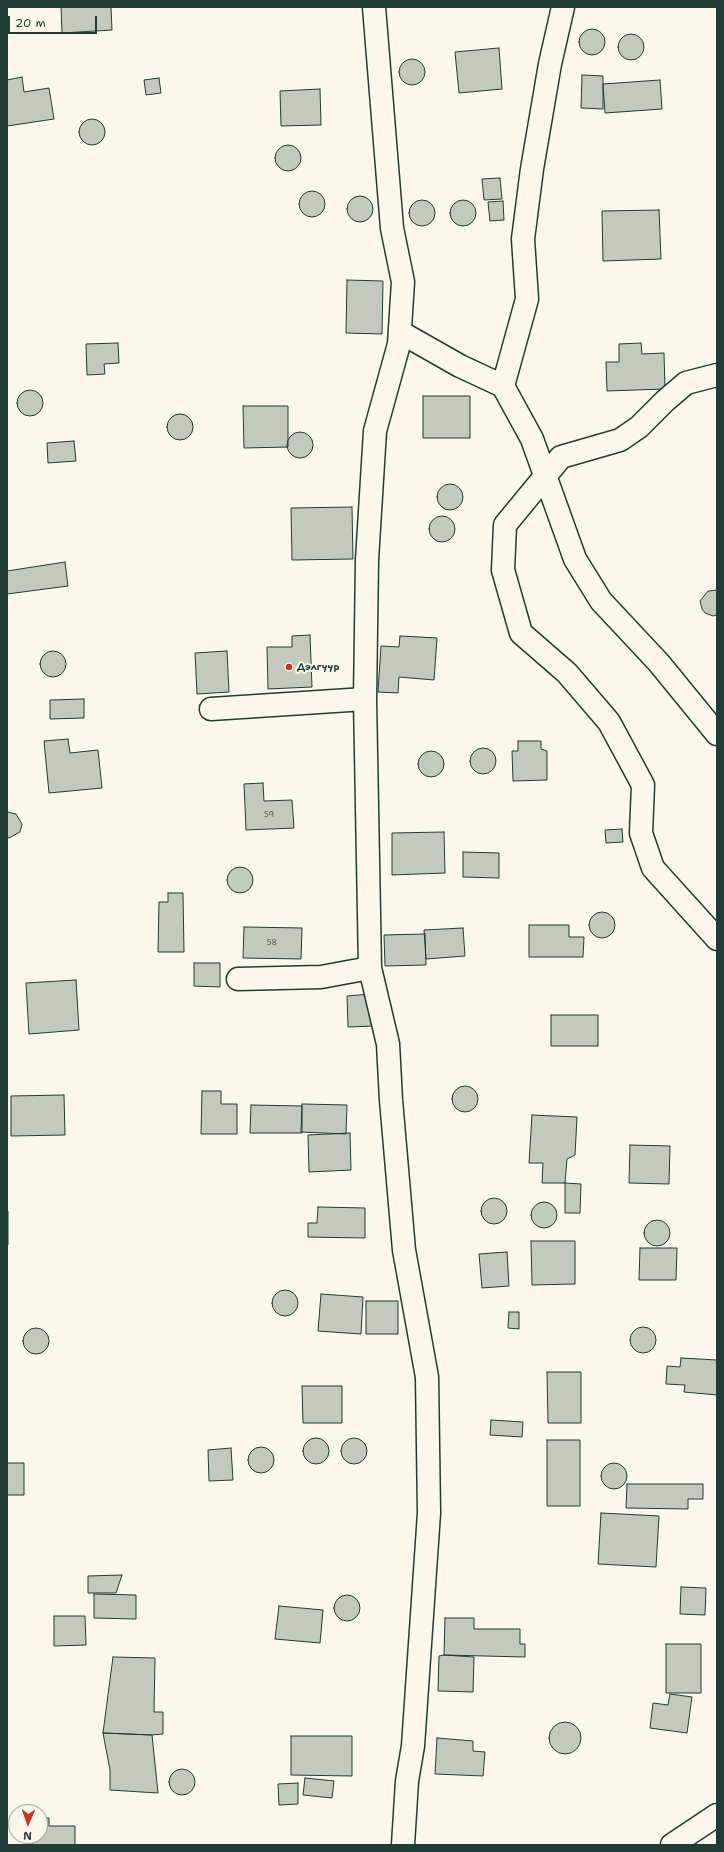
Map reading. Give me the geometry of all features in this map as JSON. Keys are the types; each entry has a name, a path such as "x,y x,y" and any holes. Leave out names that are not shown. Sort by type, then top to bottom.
{"street":[{"path":"374,7 392,228 403,282 399,344 375,431 367,560 366,700 370,968 388,1044 391,1100 404,1250 426,1377 429,1513 413,1746 408,1781 403,1845"},
{"path":"502,386 527,298 523,239 531,177 550,64 563,7"},
{"path":"400,332 460,366 502,386 532,439 574,559 601,601 659,663 717,734"},
{"path":"717,375 686,383 665,401 639,427 620,440 561,457 505,525 503,570 521,633 567,672 609,722 643,785 641,833 653,868 717,939"},
{"path":"211,709 366,700"},
{"path":"238,979 321,977 370,968"},
{"path":"672,1845 717,1815"}],"building":[{"path":"61,7 111,7 112,30 62,33"},
{"path":"592,29 601,33 605,42 601,51 592,55 583,51 579,42 583,33"},
{"path":"631,34 640,38 644,47 640,56 631,60 622,56 618,47 622,38"},
{"path":"499,48 502,89 459,93 455,52"},
{"path":"412,59 421,63 425,72 421,81 412,85 403,81 399,72 403,63"},
{"path":"582,75 603,76 603,109 581,108"},
{"path":"22,77 24,92 49,88 54,119 7,126 7,80"},
{"path":"159,78 161,93 146,95 144,80"},
{"path":"660,80 662,109 605,113 603,84"},
{"path":"320,89 321,125 281,126 280,91"},
{"path":"92,119 101,123 105,132 101,141 92,145 83,141 79,132 83,123"},
{"path":"288,145 297,149 301,158 297,167 288,171 279,167 275,158 279,149"},
{"path":"500,178 502,199 484,200 482,179"},
{"path":"312,191 321,195 325,204 321,213 312,217 303,213 299,204 303,195"},
{"path":"360,196 369,200 373,209 369,218 360,222 351,218 347,209 351,200"},
{"path":"422,200 431,204 435,213 431,222 422,226 413,222 409,213 413,204"},
{"path":"463,200 472,204 476,213 472,222 463,226 454,222 450,213 454,204"},
{"path":"503,201 504,220 490,221 488,202"},
{"path":"659,210 661,259 603,261 602,211"},
{"path":"347,280 383,281 382,334 346,333"},
{"path":"118,343 119,363 104,364 105,374 87,375 86,344"},
{"path":"641,343 642,354 664,353 665,389 607,391 606,362 619,362 619,344"},
{"path":"30,390 39,394 43,403 39,412 30,416 21,412 17,403 21,394"},
{"path":"423,396 470,396 470,438 423,438"},
{"path":"243,406 288,406 288,447 244,448"},
{"path":"180,414 189,418 193,427 189,436 180,440 171,436 167,427 171,418"},
{"path":"300,432 309,436 313,445 309,454 300,458 291,454 287,445 291,436"},
{"path":"74,441 76,461 48,463 47,443"},
{"path":"450,484 459,488 463,497 459,506 450,510 441,506 437,497 441,488"},
{"path":"352,507 353,559 292,560 291,508"},
{"path":"442,516 451,520 455,529 451,538 442,542 433,538 429,529 433,520"},
{"path":"65,562 68,586 7,594 7,571"},
{"path":"717,590 717,615 713,616 705,613 702,609 700,601 708,591"},
{"name":"Дэлгүүр","path":"310,635 312,687 268,689 267,647 292,647 292,636"},
{"path":"400,636 437,638 434,680 399,677 398,693 378,692 381,646 399,647"},
{"path":"53,651 62,655 66,664 62,673 53,677 44,673 40,664 44,655"},
{"path":"227,651 229,692 197,694 195,653"},
{"path":"84,699 84,718 50,719 50,700"},
{"path":"68,739 70,753 98,750 102,788 49,793 44,741"},
{"path":"518,741 541,741 541,749 547,751 547,780 513,781 512,751 518,751"},
{"path":"483,748 492,752 496,761 492,770 483,774 474,770 470,761 474,752"},
{"path":"431,751 440,755 444,764 440,773 431,777 422,773 418,764 422,755"},
{"path":"263,783 264,801 292,800 294,828 246,830 244,784"},
{"path":"7,812 16,814 22,824 20,832 9,838 7,837"},
{"path":"622,829 623,842 606,843 605,830"},
{"path":"444,832 445,873 392,875 392,833"},
{"path":"463,852 499,853 499,878 463,877"},
{"path":"240,867 249,871 253,880 249,889 240,893 231,889 227,880 231,871"},
{"path":"168,893 183,893 184,952 158,952 159,902 168,902"},
{"path":"602,912 611,916 615,925 611,934 602,938 593,934 589,925 593,916"},
{"path":"529,925 569,925 569,937 584,937 583,957 529,957"},
{"path":"244,927 302,928 301,959 243,958"},
{"path":"463,928 465,956 426,959 424,930"},
{"path":"425,934 426,965 385,966 384,935"},
{"path":"194,963 220,963 220,987 194,986"},
{"path":"76,980 79,1030 29,1034 26,983"},
{"path":"371,994 373,1026 348,1027 347,996"},
{"path":"551,1015 598,1015 598,1046 551,1046"},
{"path":"465,1086 474,1090 478,1099 474,1108 465,1112 456,1108 452,1099 456,1090"},
{"path":"202,1091 221,1091 221,1104 237,1104 237,1134 201,1134"},
{"path":"64,1095 65,1135 11,1136 11,1096"},
{"path":"302,1104 347,1105 346,1134 301,1132"},
{"path":"251,1105 302,1106 302,1133 250,1133"},
{"path":"532,1115 577,1117 575,1155 567,1159 565,1183 542,1183 543,1163 529,1163"},
{"path":"350,1133 351,1170 309,1172 308,1135"},
{"path":"630,1145 670,1146 669,1184 629,1183"},
{"path":"565,1183 581,1184 580,1213 565,1213"},
{"path":"494,1198 503,1202 507,1211 503,1220 494,1224 485,1220 481,1211 485,1202"},
{"path":"544,1202 553,1206 557,1215 553,1224 544,1228 535,1224 531,1215 535,1206"},
{"path":"318,1207 365,1208 365,1238 308,1237 308,1223 317,1223"},
{"path":"8,1211 8,1245 7,1245"},
{"path":"657,1220 666,1224 670,1233 666,1242 657,1246 648,1242 644,1233 648,1224"},
{"path":"531,1241 575,1241 575,1284 532,1285"},
{"path":"640,1248 677,1248 676,1280 639,1280"},
{"path":"507,1252 509,1286 482,1288 479,1254"},
{"path":"285,1290 294,1294 298,1303 294,1312 285,1316 276,1312 272,1303 276,1294"},
{"path":"321,1294 363,1297 361,1334 318,1331"},
{"path":"366,1301 398,1301 398,1334 366,1334"},
{"path":"509,1312 519,1312 519,1329 508,1328"},
{"path":"643,1327 652,1331 656,1340 652,1349 643,1353 634,1349 630,1340 634,1331"},
{"path":"36,1328 45,1332 49,1341 45,1350 36,1354 27,1350 23,1341 27,1332"},
{"path":"681,1358 717,1360 717,1395 684,1392 685,1385 666,1384 667,1366 680,1367"},
{"path":"547,1372 581,1372 581,1423 548,1423"},
{"path":"302,1386 342,1386 342,1423 303,1423"},
{"path":"491,1420 523,1422 522,1437 490,1435"},
{"path":"316,1438 325,1442 329,1451 325,1460 316,1464 307,1460 303,1451 307,1442"},
{"path":"354,1438 363,1442 367,1451 363,1460 354,1464 345,1460 341,1451 345,1442"},
{"path":"547,1440 580,1440 580,1506 547,1506"},
{"path":"261,1447 270,1451 274,1460 270,1469 261,1473 252,1469 248,1460 252,1451"},
{"path":"231,1448 233,1480 209,1481 208,1450"},
{"path":"7,1463 24,1463 24,1495 7,1495"},
{"path":"614,1463 623,1467 627,1476 623,1485 614,1489 605,1485 601,1476 605,1467"},
{"path":"627,1484 703,1484 703,1499 688,1499 688,1509 626,1508"},
{"path":"601,1513 659,1516 656,1567 598,1564"},
{"path":"122,1575 116,1593 88,1593 88,1576"},
{"path":"681,1587 706,1588 705,1615 680,1614"},
{"path":"94,1594 136,1595 136,1619 94,1618"},
{"path":"347,1595 356,1599 360,1608 356,1617 347,1621 338,1617 334,1608 338,1599"},
{"path":"279,1606 323,1610 320,1643 275,1639"},
{"path":"54,1616 85,1616 86,1645 54,1646"},
{"path":"445,1618 474,1618 474,1629 520,1629 520,1644 525,1644 525,1657 444,1655"},
{"path":"666,1644 701,1644 701,1693 666,1693"},
{"path":"439,1656 474,1657 473,1692 438,1691"},
{"path":"113,1657 155,1658 154,1712 163,1712 163,1734 103,1733"},
{"path":"670,1694 692,1697 687,1733 650,1728 653,1703 668,1705"},
{"path":"565,1722 571,1723 578,1729 581,1738 580,1744 574,1751 565,1754 559,1753 552,1747 549,1738 550,1732 556,1725"},
{"path":"103,1733 152,1735 158,1793 110,1790 110,1770"},
{"path":"291,1736 352,1736 352,1776 291,1775"},
{"path":"437,1738 473,1741 473,1751 485,1752 483,1776 435,1774"},
{"path":"182,1769 191,1773 195,1782 191,1791 182,1795 173,1791 169,1782 173,1773"},
{"path":"305,1778 334,1781 332,1798 303,1795"},
{"path":"298,1783 298,1804 279,1805 278,1784"},
{"path":"48,1818 49,1826 75,1826 75,1845 32,1845 48,1844"}],"place":[{"name":"Дэлгүүр","path":"289,667"}]}
